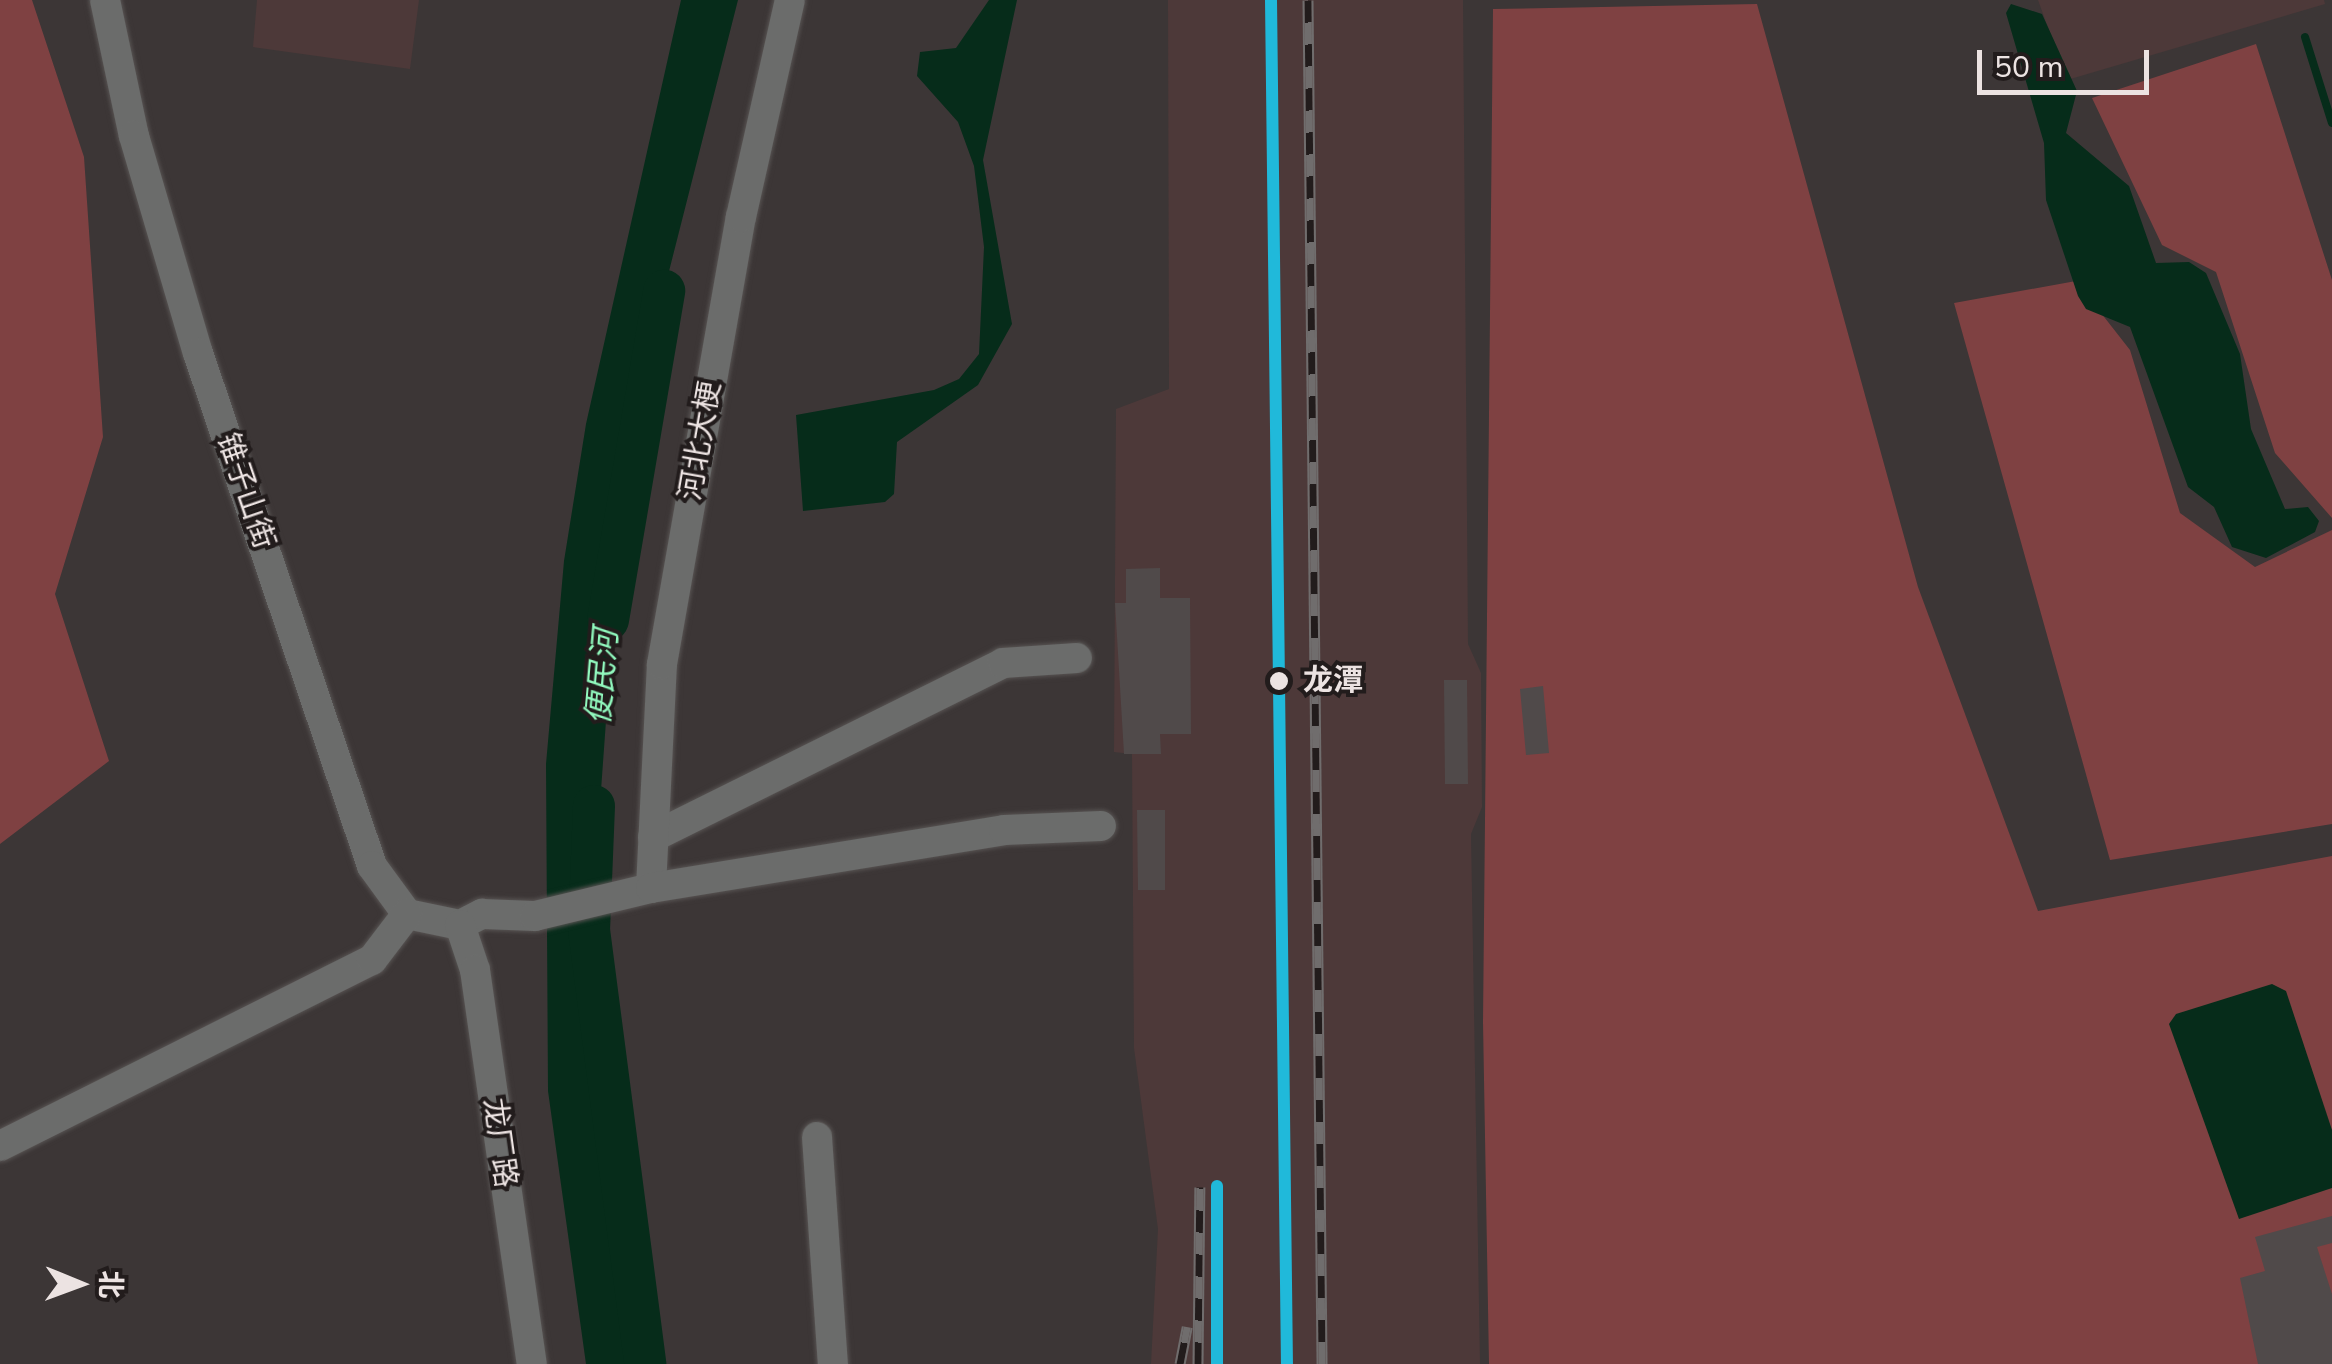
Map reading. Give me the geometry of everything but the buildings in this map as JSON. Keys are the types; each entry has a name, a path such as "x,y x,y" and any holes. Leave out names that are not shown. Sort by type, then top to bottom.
{"street":[{"name":"锥子山街","path":"105,0 134,136 198,352 357,827 390,900 406,914"},
{"name":"河北大梗","path":"636,892 653,836 662,664 741,217 790,0"},
{"path":"653,836 1002,662 1077,658"},
{"path":"0,1146 372,960 406,914 460,925 508,911 536,916 636,892 1004,830 1102,826"},
{"name":"龙厂路","path":"460,925 472,954 532,1364"},
{"path":"817,1137 834,1364"}],"shaded area":[{"path":"0,0 32,0 84,157 103,437 55,594 109,761 0,844"},
{"path":"257,0 419,0 410,69 253,47"},
{"path":"1168,0 1463,0 1468,644 1481,673 1482,807 1471,834 1480,1364 1151,1364 1158,1229 1134,1048 1132,754 1114,752 1116,409 1169,389"},
{"path":"2038,0 2324,0 2325,4 2067,80"},
{"path":"1757,4 1918,587 2038,911 2332,856 2332,1364 1489,1364 1483,1022 1493,9"},
{"path":"2256,44 2332,280 2332,518 2275,453 2216,272 2162,245 2092,98"},
{"path":"2076,281 2130,350 2180,513 2255,567 2332,530 2332,824 2110,860 1954,303"}],"water":[{"path":"681,0 738,0 665,287 617,568 588,971 613,1214 638,1364 586,1364 548,1091 546,764 564,561 586,424"},
{"path":"989,0 1017,0 983,160 1012,324 978,385 897,442 894,494 885,502 803,511 796,415 934,390 959,379 979,354 984,247 974,166 958,122 917,76 920,52 956,48"},
{"path":"2011,4 2042,14 2077,91 2066,133 2129,186 2156,263 2189,262 2206,273 2240,354 2251,429 2285,509 2308,507 2319,521 2315,532 2266,558 2232,547 2214,507 2188,487 2130,327 2086,309 2078,296 2046,200 2044,143 2006,13"},
{"path":"2272,984 2286,991 2332,1130 2332,1188 2239,1219 2169,1024 2176,1014"}],"waterway":[{"path":"2305,37 2332,123"},
{"name":"便民河","path":"608,620 664,291"},
{"name":"便民河","path":"594,806 589,930 645,1364"}],"railway":[{"path":"1308,0 1322,1364"},
{"path":"1217,1186 1217,1364"},
{"path":"1198,1364 1200,1187"},
{"path":"1180,1364 1187,1327"}],"transit line":[{"path":"1271,0 1287,1364"},
{"path":"1217,1186 1217,1364"}],"place":[{"name":"龙潭","path":"1279,681"}]}
